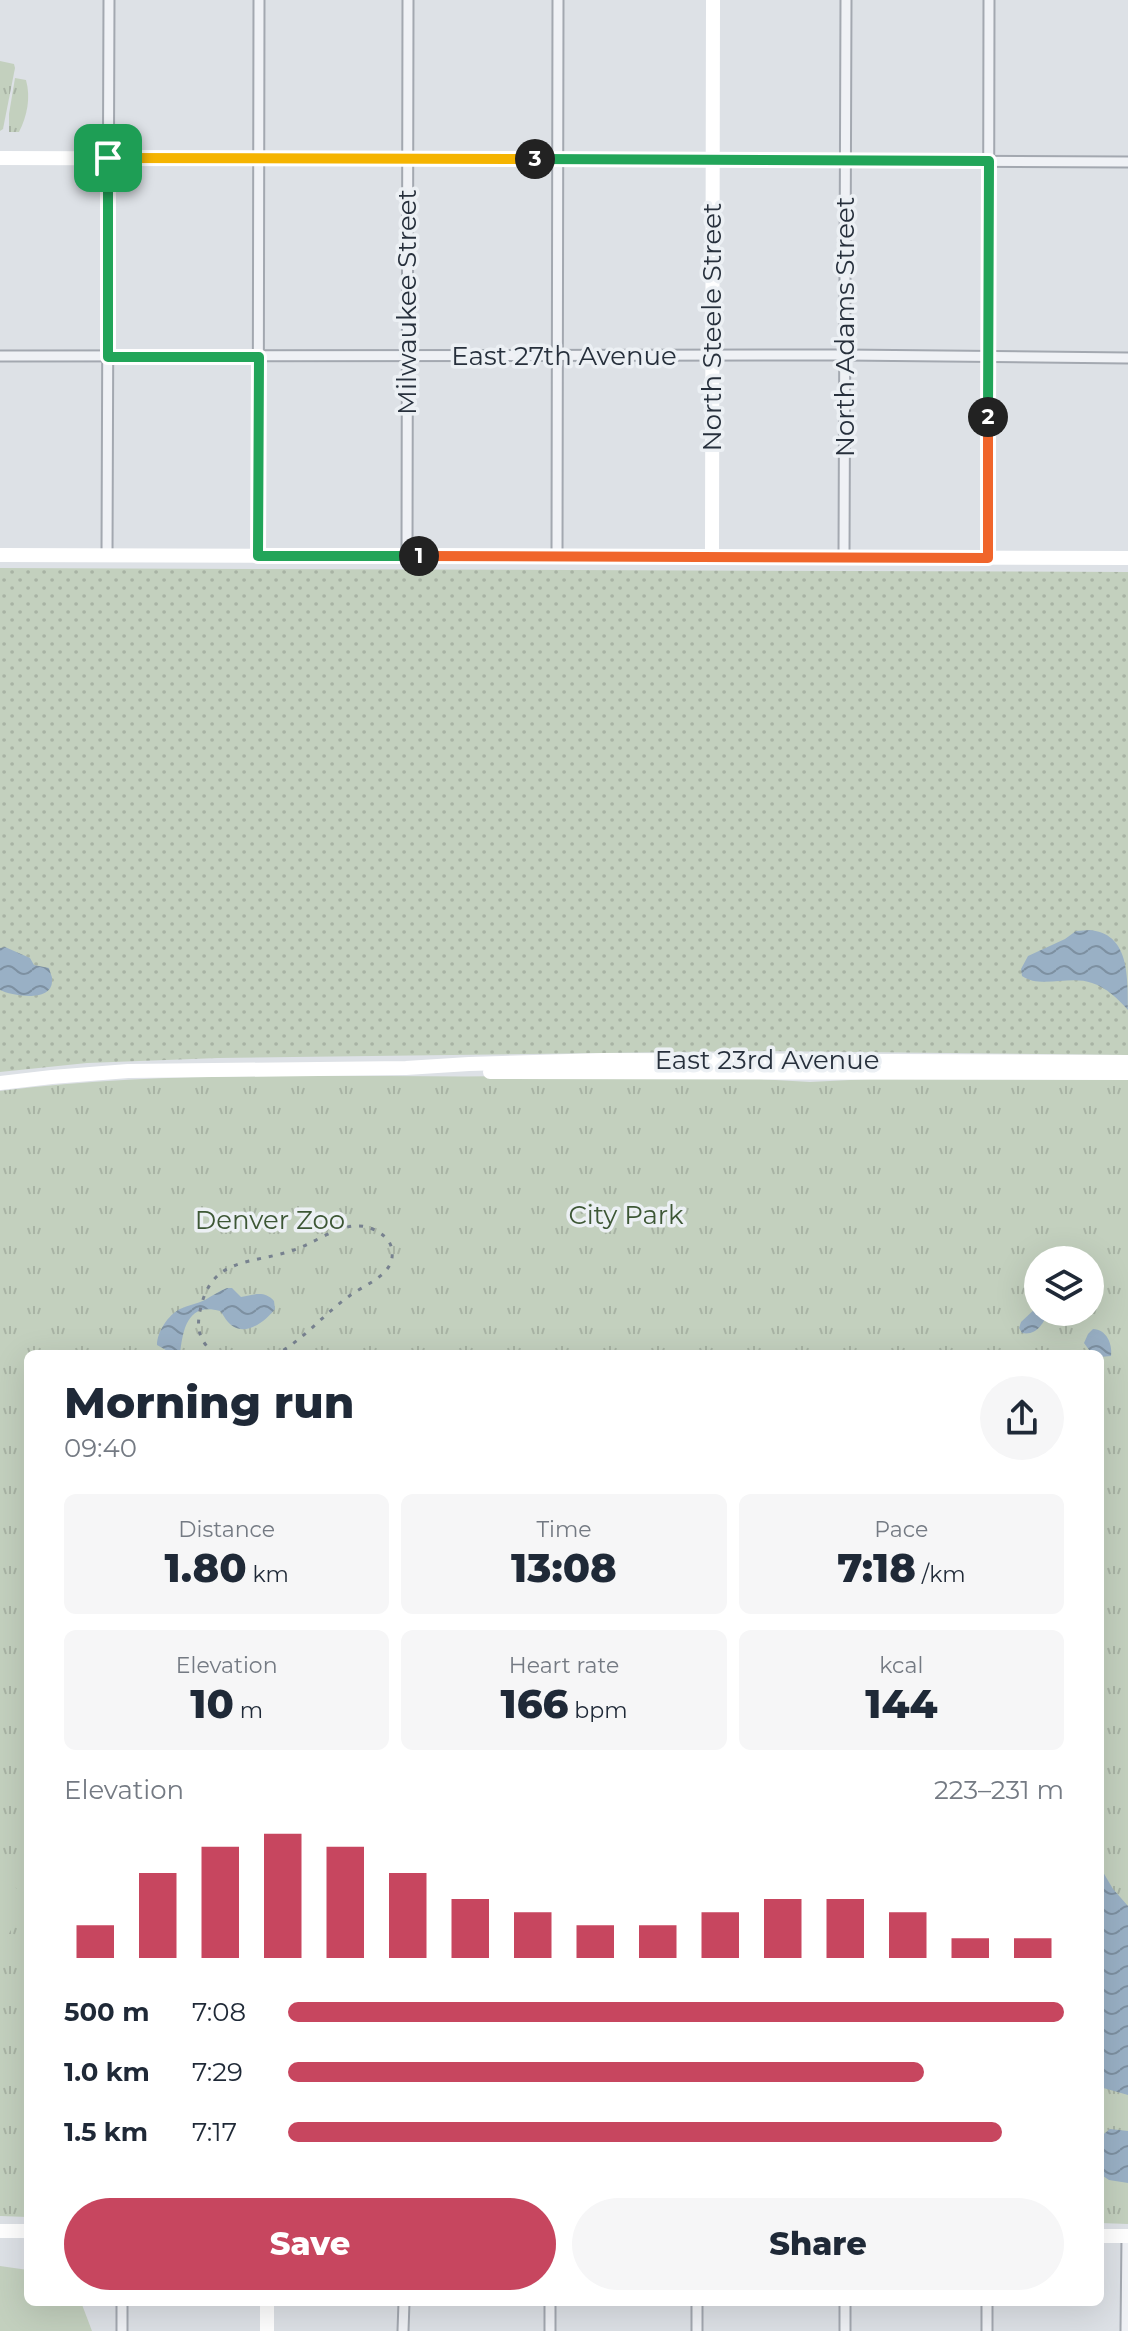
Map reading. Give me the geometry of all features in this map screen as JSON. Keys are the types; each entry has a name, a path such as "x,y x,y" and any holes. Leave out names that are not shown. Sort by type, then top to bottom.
{"street":[{"path":"107,555 109,0"},
{"path":"258,556 259,0"},
{"name":"Milwaukee Street","path":"407,556 408,0"},
{"path":"557,557 558,0"},
{"name":"North Steele Street","path":"712,557 713,0"},
{"name":"North Adams Street","path":"844,557 846,0"},
{"path":"988,558 989,0"},
{"path":"0,158 1128,162"},
{"name":"East 27th Avenue","path":"0,356 844,355 1128,358"},
{"path":"0,555 1128,558"},
{"name":"East 23rd Avenue","path":"406,1068 620,1060 1128,1062"},
{"name":"East 23rd Avenue","path":"0,1083 128,1071 406,1068 530,1073 1128,1073"},
{"path":"0,2231 24,2231"},
{"path":"1104,2236 1128,2236 1126,2331"},
{"path":"122,2306 122,2331"},
{"path":"267,2306 267,2331"},
{"path":"403,2331 404,2306"},
{"path":"550,2306 550,2331"},
{"path":"697,2306 697,2331"},
{"path":"845,2306 845,2331"},
{"path":"987,2306 987,2331"}],"green space":[{"path":"0,61 14,64 15,68 3,129 0,131"},
{"path":"15,78 26,80 27,107 19,132 9,132 9,114"},
{"path":"0,568 1128,572 1128,1055 753,1051 218,1058 87,1063 0,1072"},
{"name":"Denver Zoo","path":"674,1074 810,1082 870,1079 1128,1080 1128,2224 1104,2223 1104,1350 24,1350 24,2217 0,2216 0,1091 97,1081 291,1076"},
{"path":"0,1879 24,1893 24,1906 0,1950"},
{"path":"0,2266 24,2269 24,2306 83,2306 92,2331 0,2331"}],"water":[{"path":"1076,931 1103,933 1119,947 1126,969 1128,1010 1112,994 1092,983 1074,980 1046,982 1022,976 1021,969 1028,956"},
{"path":"5,947 30,958 34,965 49,968 52,979 46,993 30,996 0,990 0,948"},
{"path":"232,1288 241,1297 266,1295 274,1301 275,1309 266,1319 247,1329 234,1327 220,1311 200,1311 185,1327 181,1350 166,1350 157,1345 167,1320 183,1308"},
{"path":"1024,1319 1024,1326 1040,1326 1032,1333 1022,1333 1019,1328"},
{"path":"1093,1329 1102,1332 1108,1338 1111,1356 1104,1357 1104,1350 1089,1350 1084,1343"},
{"path":"1104,1874 1128,1906 1128,2095 1104,2088"},
{"path":"1110,2129 1128,2131 1128,2183 1104,2177 1104,2134"}],"railway":[{"path":"211,1350 200,1335 200,1311 205,1293 223,1271 248,1261 294,1250 349,1227 367,1227 386,1238 392,1260 383,1273 283,1350"}],"route":[{"path":"108,158 989,161 988,558 258,556 259,357 108,357 108,158"}],"park label":[{"name":"City Park","path":"626,1215"}]}
